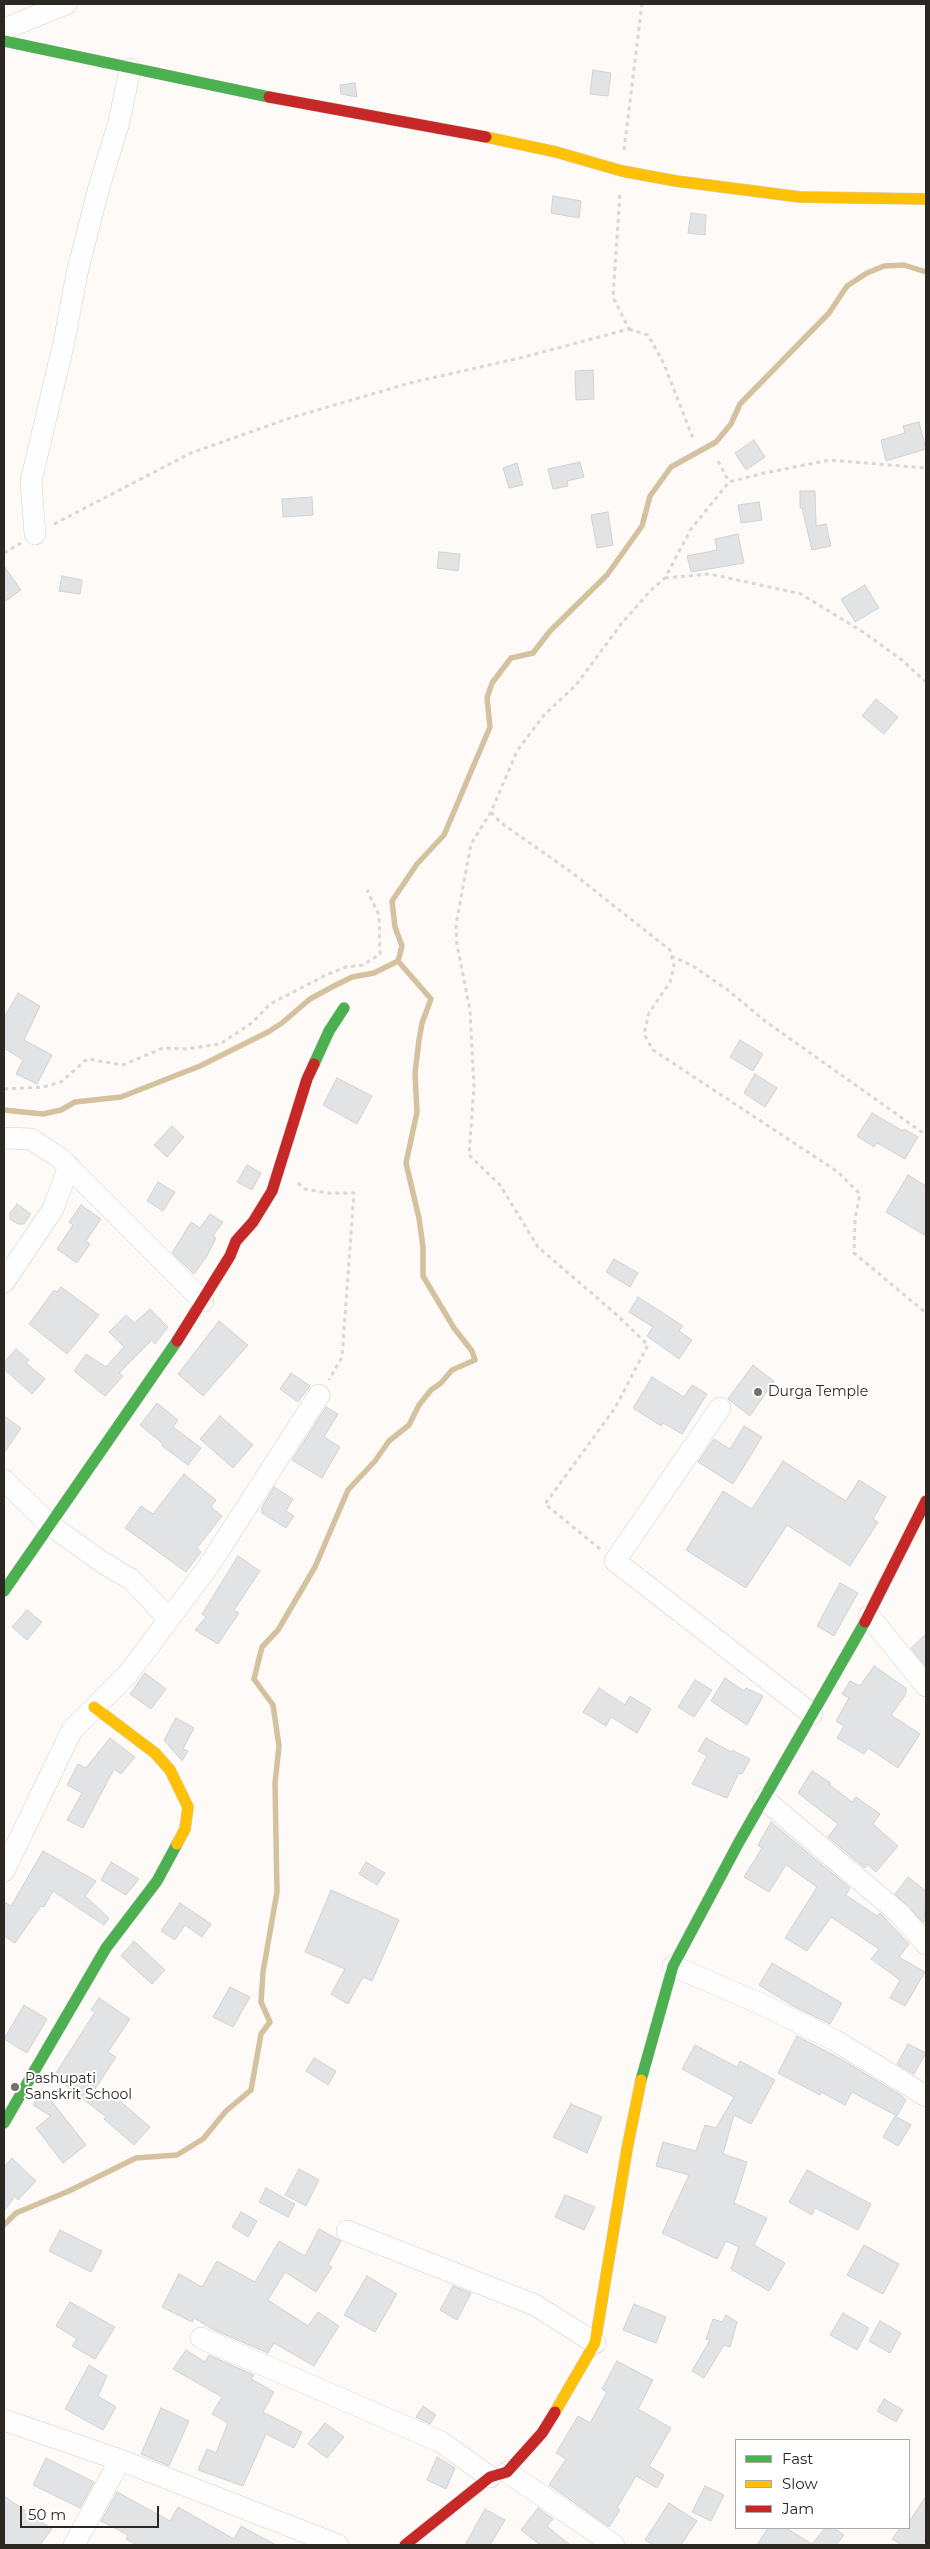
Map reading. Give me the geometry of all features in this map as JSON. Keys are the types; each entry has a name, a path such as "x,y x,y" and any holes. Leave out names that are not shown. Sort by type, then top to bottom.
{"street":[{"path":"4,29 66,4"},
{"path":"4,41 130,69 366,116 464,132 556,152 622,171 738,190 800,197 926,199"},
{"path":"35,534 31,481 64,342 77,273 118,122 130,69"},
{"path":"4,1592 203,1301 230,1256 236,1241 252,1222 272,1192 305,1086 329,1031 344,1008"},
{"path":"4,1138 31,1139 60,1158 203,1301"},
{"path":"4,1282 53,1209 68,1166"},
{"path":"4,1871 72,1730 128,1674 208,1567 319,1395"},
{"path":"720,1408 614,1561 812,1714"},
{"path":"4,1480 50,1525 102,1562 132,1580 168,1618"},
{"path":"405,2545 498,2474 542,2433 595,2343 627,2149 646,2057 673,1966 764,1799 869,1616 926,1501"},
{"path":"869,1616 926,1686"},
{"path":"4,2123 106,1948 157,1881 185,1829 188,1807 170,1770 155,1754 94,1707"},
{"path":"764,1799 900,1914 926,1944"},
{"path":"673,1966 759,2003 836,2041 926,2096"},
{"path":"347,2231 535,2306 571,2326 595,2343"},
{"path":"202,2338 440,2442 498,2474 614,2545"},
{"path":"4,2420 120,2460 338,2545"},
{"path":"74,2545 120,2460"}],"path":[{"path":"629,329 613,297 622,171 642,4"},
{"path":"4,553 35,534 191,453 290,418 410,382 524,357 629,329 648,335 664,364 694,442"},
{"path":"614,1561 545,1504 615,1408 648,1345 617,1315 538,1246 500,1185 469,1155 474,1087 471,1030 456,925 470,844 491,812 517,751 544,715 576,685 622,622 650,591 665,578 691,529 729,482 830,460 926,468"},
{"path":"718,461 729,482"},
{"path":"665,578 710,574 801,594 863,632 902,660 926,682"},
{"path":"491,812 500,822 571,872 670,950 674,966 670,982 649,1013 644,1034 653,1050 745,1113 838,1172 860,1194 855,1219 854,1253 926,1313"},
{"path":"4,1089 43,1088 61,1082 87,1059 122,1065 163,1048 186,1049 220,1044 253,1022 270,1004 326,974 346,967 363,965 380,954 379,915 367,890"},
{"path":"672,956 692,966 729,991 765,1021 926,1135"},
{"path":"272,1192 293,1181 305,1189 328,1193 354,1193 342,1357 319,1395"}],"building":[{"path":"593,70 611,73 608,96 590,94"},
{"path":"355,83 357,97 341,94 340,85"},
{"path":"553,196 581,201 579,218 551,213"},
{"path":"691,213 706,215 705,235 688,233"},
{"path":"593,370 594,399 576,400 575,371"},
{"path":"919,422 926,449 886,461 881,440 905,433 903,426"},
{"path":"754,440 765,457 746,470 735,453"},
{"path":"580,462 584,477 567,481 568,486 553,489 548,469"},
{"path":"517,463 523,485 509,488 503,468"},
{"path":"800,491 815,491 816,526 826,524 831,546 812,550 802,508 800,508"},
{"path":"312,497 313,515 283,517 282,499"},
{"path":"759,502 762,520 741,523 738,505"},
{"path":"608,512 613,545 597,548 591,515"},
{"path":"738,534 744,563 691,572 687,556 717,550 715,539"},
{"path":"439,552 460,554 458,571 437,568"},
{"path":"4,566 21,590 4,602"},
{"path":"62,576 82,580 80,594 59,591"},
{"path":"865,585 879,608 855,622 841,599"},
{"path":"876,699 898,717 884,734 862,716"},
{"path":"18,993 40,1006 24,1040 52,1055 37,1084 16,1074 23,1060 4,1048 4,1018"},
{"path":"740,1040 763,1054 753,1071 730,1057"},
{"path":"755,1074 777,1088 765,1107 744,1093"},
{"path":"337,1078 372,1096 357,1124 323,1105"},
{"path":"872,1113 903,1131 904,1129 918,1137 905,1159 877,1143 874,1147 857,1136"},
{"path":"172,1126 184,1137 167,1157 154,1145"},
{"path":"247,1165 261,1173 252,1190 237,1182"},
{"path":"908,1175 926,1186 926,1236 886,1212"},
{"path":"158,1182 175,1192 163,1211 147,1201"},
{"path":"17,1204 31,1214 24,1224 18,1224 10,1219 10,1213"},
{"path":"81,1205 101,1219 86,1241 90,1244 77,1263 57,1249 73,1225 69,1222"},
{"path":"210,1214 223,1222 213,1236 216,1238 207,1256 194,1274 172,1253 191,1222 200,1228"},
{"path":"614,1259 638,1273 630,1287 606,1272"},
{"path":"61,1287 99,1315 67,1354 29,1324 54,1290 57,1292"},
{"path":"638,1297 683,1326 679,1331 692,1340 679,1359 647,1336 653,1327 629,1312"},
{"path":"150,1309 168,1327 155,1344 152,1340 119,1373 123,1376 105,1396 74,1371 86,1354 106,1367 124,1347 109,1332 126,1315 134,1323"},
{"path":"219,1321 248,1345 203,1396 178,1374"},
{"path":"16,1349 29,1360 26,1363 45,1379 32,1394 4,1369 4,1362"},
{"path":"753,1365 774,1381 750,1416 728,1399"},
{"path":"291,1373 310,1386 298,1402 280,1389"},
{"path":"652,1377 684,1397 692,1385 707,1394 682,1434 663,1423 661,1426 633,1408"},
{"path":"157,1403 178,1420 173,1427 201,1448 188,1465 162,1446 163,1444 140,1425"},
{"path":"326,1407 338,1414 324,1437 340,1447 322,1478 292,1460"},
{"path":"4,1416 21,1428 4,1453"},
{"path":"220,1416 253,1445 233,1468 200,1439"},
{"path":"744,1426 762,1437 733,1484 698,1462 714,1439 730,1449"},
{"path":"783,1461 846,1501 859,1480 886,1497 873,1519 878,1522 850,1566 787,1525 746,1588 686,1550 723,1491 752,1509"},
{"path":"184,1474 216,1500 211,1507 222,1516 197,1548 201,1552 186,1572 125,1528 141,1506 153,1514"},
{"path":"274,1487 293,1499 286,1511 294,1516 286,1528 262,1513 262,1507"},
{"path":"238,1556 260,1571 234,1610 239,1613 218,1644 195,1630 206,1617 202,1614"},
{"path":"840,1583 858,1593 834,1636 817,1626"},
{"path":"27,1610 42,1622 27,1640 12,1627"},
{"path":"926,1634 926,1667 911,1648"},
{"path":"874,1666 906,1688 906,1694 891,1715 920,1734 898,1768 868,1748 864,1754 837,1738 844,1726 836,1721 849,1698 842,1694 850,1681 860,1686"},
{"path":"145,1673 166,1689 151,1709 130,1694"},
{"path":"725,1678 744,1691 746,1688 763,1696 747,1725 711,1701"},
{"path":"695,1680 712,1690 694,1717 678,1707"},
{"path":"599,1688 625,1705 630,1696 651,1709 637,1733 611,1717 606,1726 583,1712"},
{"path":"176,1718 194,1728 183,1749 188,1751 182,1761 164,1740"},
{"path":"110,1738 135,1757 121,1774 114,1769 83,1828 67,1820 82,1793 67,1785 78,1764 86,1768"},
{"path":"706,1738 731,1752 732,1750 750,1759 742,1774 739,1773 727,1798 692,1784 707,1756 698,1751"},
{"path":"812,1771 831,1783 830,1785 852,1802 856,1797 880,1814 873,1824 898,1846 876,1872 867,1864 865,1868 828,1837 838,1824 798,1793"},
{"path":"771,1822 850,1888 846,1895 877,1916 880,1913 909,1944 899,1957 925,1972 905,2006 890,1998 900,1980 871,1959 879,1949 831,1917 807,1951 785,1938 817,1887 786,1865 769,1892 744,1877 762,1848 758,1845"},
{"path":"43,1851 96,1881 85,1896 109,1918 104,1925 53,1891 44,1907 41,1906 15,1943 4,1936 4,1902 11,1906"},
{"path":"111,1862 139,1879 126,1895 101,1880"},
{"path":"366,1862 385,1873 377,1885 359,1874"},
{"path":"908,1877 926,1891 924,1923 895,1894"},
{"path":"331,1890 399,1920 372,1981 363,1977 348,2004 331,1994 345,1969 305,1952"},
{"path":"180,1903 211,1924 202,1937 185,1925 175,1940 161,1931"},
{"path":"134,1941 165,1970 152,1984 121,1956"},
{"path":"772,1963 842,2003 830,2024 793,2006 759,1985"},
{"path":"230,1987 250,1997 233,2027 213,2017"},
{"path":"99,1998 130,2019 108,2052 116,2057 95,2089 118,2104 120,2101 150,2127 134,2145 104,2119 106,2117 54,2076 95,2012 91,2010"},
{"path":"24,2005 47,2019 27,2053 4,2039"},
{"path":"797,2036 841,2059 902,2096 906,2100 897,2116 852,2092 845,2105 821,2092 820,2095 778,2073"},
{"path":"908,2044 926,2053 914,2074 897,2064"},
{"path":"695,2045 737,2067 740,2061 775,2080 751,2124 734,2115 723,2154 747,2162 734,2203 767,2218 754,2245 785,2263 769,2291 731,2269 739,2247 726,2241 717,2259 662,2233 689,2175 656,2166 663,2142 696,2151 705,2125 716,2128 734,2097 682,2069"},
{"path":"314,2058 336,2071 328,2085 306,2071"},
{"path":"42,2089 86,2145 63,2163 36,2128 51,2116 33,2105"},
{"path":"571,2104 602,2117 587,2153 553,2137"},
{"path":"895,2116 911,2125 898,2146 883,2137"},
{"path":"12,2158 36,2181 18,2200 15,2196 4,2211 4,2167"},
{"path":"299,2169 319,2180 306,2206 285,2195"},
{"path":"807,2170 871,2204 858,2230 815,2208 812,2215 789,2202"},
{"path":"266,2188 295,2204 288,2217 259,2202"},
{"path":"565,2195 595,2207 584,2230 555,2217"},
{"path":"241,2212 257,2221 248,2237 232,2227"},
{"path":"319,2229 341,2241 328,2265 332,2267 316,2292 285,2272 268,2300 308,2326 318,2312 339,2326 314,2366 274,2343 268,2353 214,2330 194,2318 192,2322 162,2307 179,2274 202,2287 217,2261 255,2282 279,2241 305,2256"},
{"path":"60,2230 102,2251 91,2272 49,2251"},
{"path":"864,2245 899,2264 883,2294 847,2275"},
{"path":"367,2276 397,2294 375,2332 344,2315"},
{"path":"453,2286 471,2293 457,2320 440,2310"},
{"path":"70,2302 115,2327 95,2359 72,2346 77,2339 56,2326"},
{"path":"634,2304 666,2317 656,2343 623,2330"},
{"path":"843,2313 869,2328 857,2350 830,2335"},
{"path":"726,2315 737,2322 730,2347 724,2345 704,2378 692,2371 710,2340 706,2339 713,2319 722,2322"},
{"path":"880,2321 901,2333 890,2353 869,2341"},
{"path":"186,2350 205,2362 209,2355 254,2375 251,2379 274,2392 263,2412 302,2432 294,2448 266,2434 243,2486 198,2470 207,2449 216,2453 228,2423 212,2414 222,2397 173,2369"},
{"path":"617,2361 653,2380 638,2409 671,2428 649,2466 664,2475 657,2488 636,2476 617,2508 620,2510 609,2527 549,2485 566,2459 556,2453 578,2416 590,2423 607,2392 602,2389"},
{"path":"89,2365 107,2376 98,2396 116,2407 103,2430 65,2409"},
{"path":"884,2399 903,2410 896,2422 877,2411"},
{"path":"423,2406 436,2415 430,2424 416,2417"},
{"path":"161,2408 189,2421 169,2466 141,2454"},
{"path":"325,2423 344,2437 327,2458 308,2444"},
{"path":"437,2457 455,2468 446,2489 427,2480"},
{"path":"46,2458 94,2482 80,2508 33,2485"},
{"path":"705,2486 724,2495 711,2521 692,2512"},
{"path":"117,2492 170,2521 178,2507 234,2539 241,2526 276,2545 137,2545 126,2539 128,2535 101,2521"},
{"path":"4,2496 52,2529 40,2545 4,2545"},
{"path":"926,2496 926,2539 922,2545 902,2545 892,2539 899,2529 910,2529 910,2520"},
{"path":"669,2503 697,2521 681,2545 654,2545 645,2540"},
{"path":"538,2508 553,2519 547,2526 570,2545 540,2545 521,2530"},
{"path":"485,2509 505,2520 490,2545 465,2545"},
{"path":"767,2529 788,2529 812,2544 824,2529 835,2529 844,2535 836,2545 757,2545"}],"waterway":[{"path":"4,2225 16,2213 69,2191 136,2158 177,2155 203,2139 226,2111 251,2090 261,2034 270,2022 261,2002 263,1972 277,1892 275,1783 279,1746 273,1705 254,1679 262,1647 278,1630 315,1567 348,1490 375,1461 389,1441 409,1425 419,1405 431,1390 441,1383 452,1370 475,1360 472,1351 454,1328 423,1276 423,1247 419,1218 406,1163 417,1112 415,1073 419,1040 422,1023 431,999 398,961 402,946 395,927 392,901 417,864 444,835 490,727 487,698 492,683 511,658 533,653 550,631 607,575 642,526 650,496 671,467 716,442 731,424 740,404 829,313 847,286 867,273 884,266 904,265 926,272"},
{"path":"4,1110 43,1114 61,1110 75,1102 121,1097 200,1066 268,1032 282,1023 310,999 334,986 352,977 374,973 398,961"}],"traffic: fast":[{"path":"4,41 269,97"},
{"path":"314,1064 329,1031 344,1008"},
{"path":"4,1591 177,1341"},
{"path":"641,2080 673,1966 739,1842 865,1622"},
{"path":"4,2123 106,1948 157,1881 177,1844"}],"traffic: slow":[{"path":"486,137 556,152 622,171 676,181 800,197 926,199"},
{"path":"94,1707 155,1753 170,1770 188,1807 185,1829 177,1844"},
{"path":"555,2412 595,2343 627,2149 641,2080"}],"traffic: jam":[{"path":"269,97 486,137"},
{"path":"177,1341 230,1256 236,1241 253,1222 272,1191 307,1079 314,1064"},
{"path":"865,1622 926,1501"},
{"path":"405,2545 490,2477 507,2472 542,2433 555,2412"}],"place":[{"name":"Durga Temple","path":"758,1392"},
{"name":"Pashupati Sanskrit School","path":"15,2087"}]}
